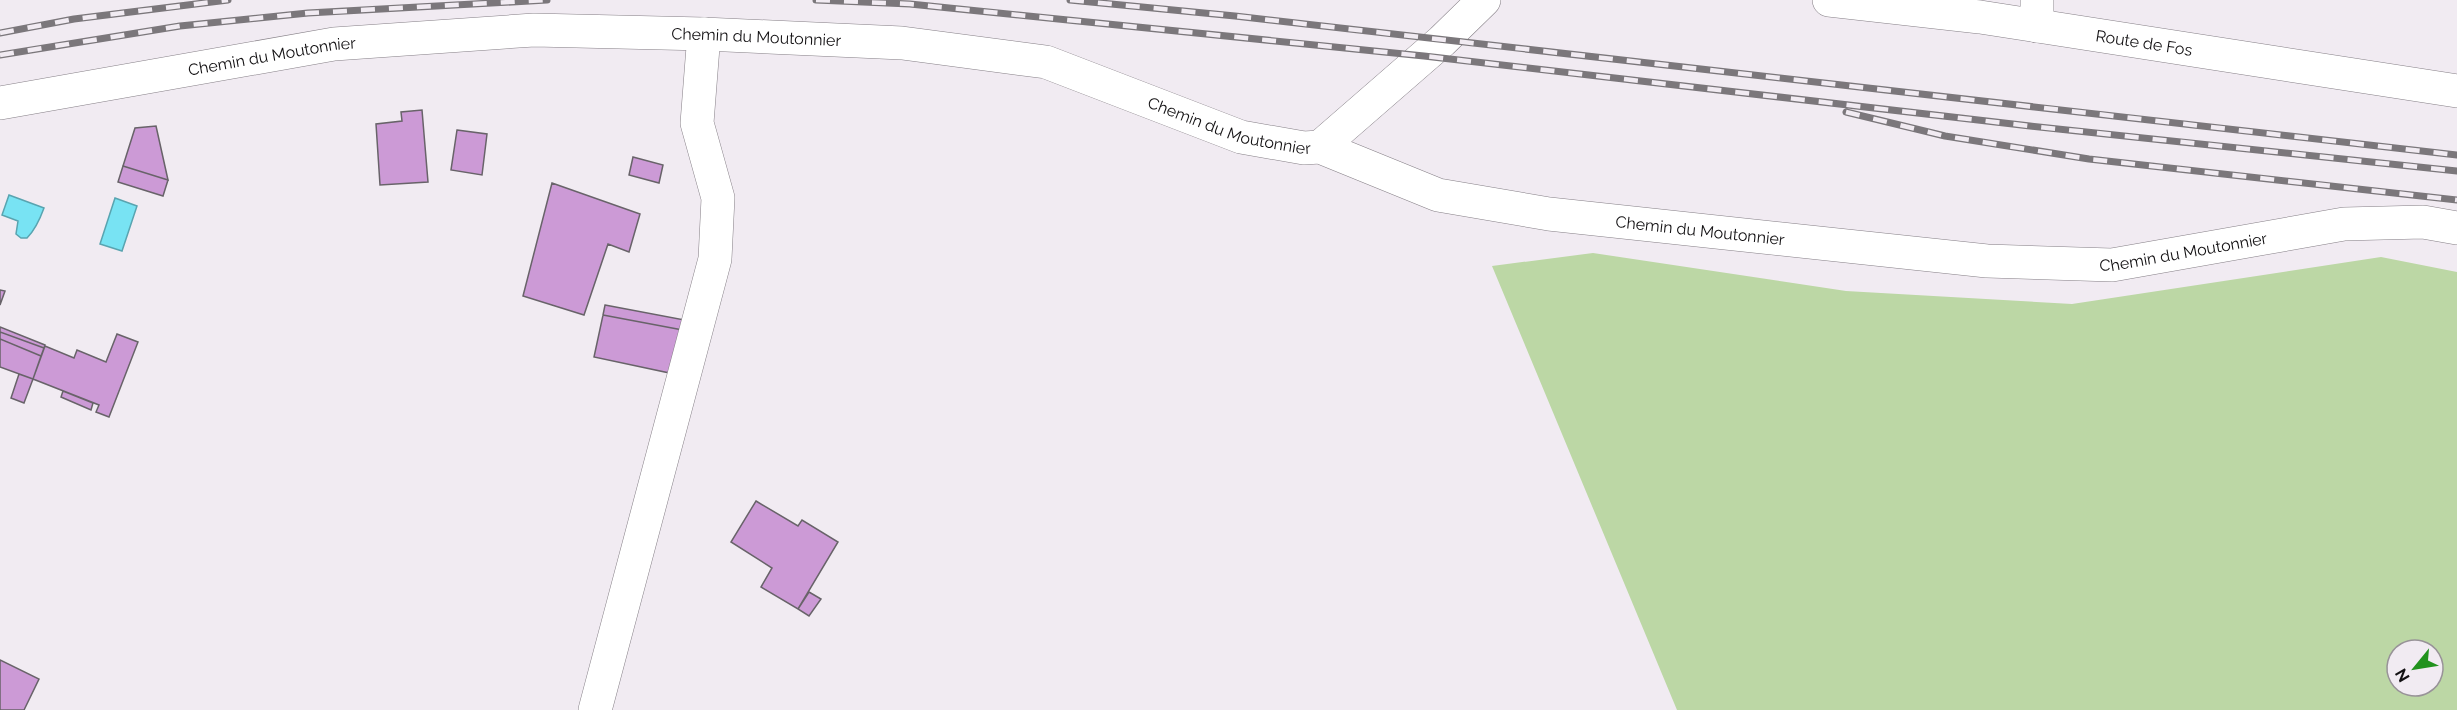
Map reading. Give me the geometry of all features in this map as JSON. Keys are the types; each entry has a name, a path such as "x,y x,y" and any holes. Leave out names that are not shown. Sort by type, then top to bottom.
{"street":[{"path":"1320,147 1442,41 1484,0"},
{"name":"Route de Fos","path":"1829,0 1980,17 2037,13 2450,85"},
{"name":"Chemin du Moutonnier","path":"0,103 334,44 534,30 704,34 902,43 1046,62 1241,137 1304,147 1320,147 1438,195 1549,214 1988,261 2112,265 2344,224 2423,222 2457,228"},
{"path":"595,710 715,259 718,198 697,123 704,34"}],"green space":[{"path":"1593,253 1846,291 2072,304 2381,257 2457,272 2457,710 1677,710 1492,266"}],"water":[{"path":"9,195 44,208 27,238 21,238 16,234 18,221 2,215"},
{"path":"115,198 137,206 122,251 100,244"}],"building":[{"path":"422,110 428,182 380,185 376,124 402,121 401,112"},
{"path":"156,126 168,180 123,166 135,128"},
{"path":"457,130 487,134 482,175 451,170"},
{"path":"633,157 663,165 659,183 629,175"},
{"path":"123,166 168,180 163,196 118,182"},
{"path":"552,183 640,214 629,252 608,244 584,315 523,296"},
{"path":"0,290 5,291 0,305"},
{"path":"605,305 690,321 688,331 603,315"},
{"path":"603,315 688,331 679,375 594,357"},
{"path":"0,327 45,345 44,348 0,332"},
{"path":"0,332 44,348 41,356 0,339"},
{"path":"117,334 138,342 109,417 96,412 99,405 33,379 45,346 74,358 77,350 106,362"},
{"path":"0,339 41,356 33,379 0,367"},
{"path":"19,374 33,379 24,403 11,398"},
{"path":"63,391 93,403 91,410 61,397"},
{"path":"756,501 798,526 802,520 838,542 798,609 761,587 772,568 731,542"},
{"path":"809,592 821,599 809,616 798,609"},
{"path":"0,660 39,679 24,710 0,710"}],"railway":[{"path":"0,33 74,19 228,0"},
{"path":"0,55 180,26 308,13 547,0"},
{"path":"816,0 910,4 1424,56 2030,126 2457,171"},
{"path":"1070,0 1235,16 2457,155"},
{"path":"1846,112 1945,136 2089,159 2457,200"}]}
